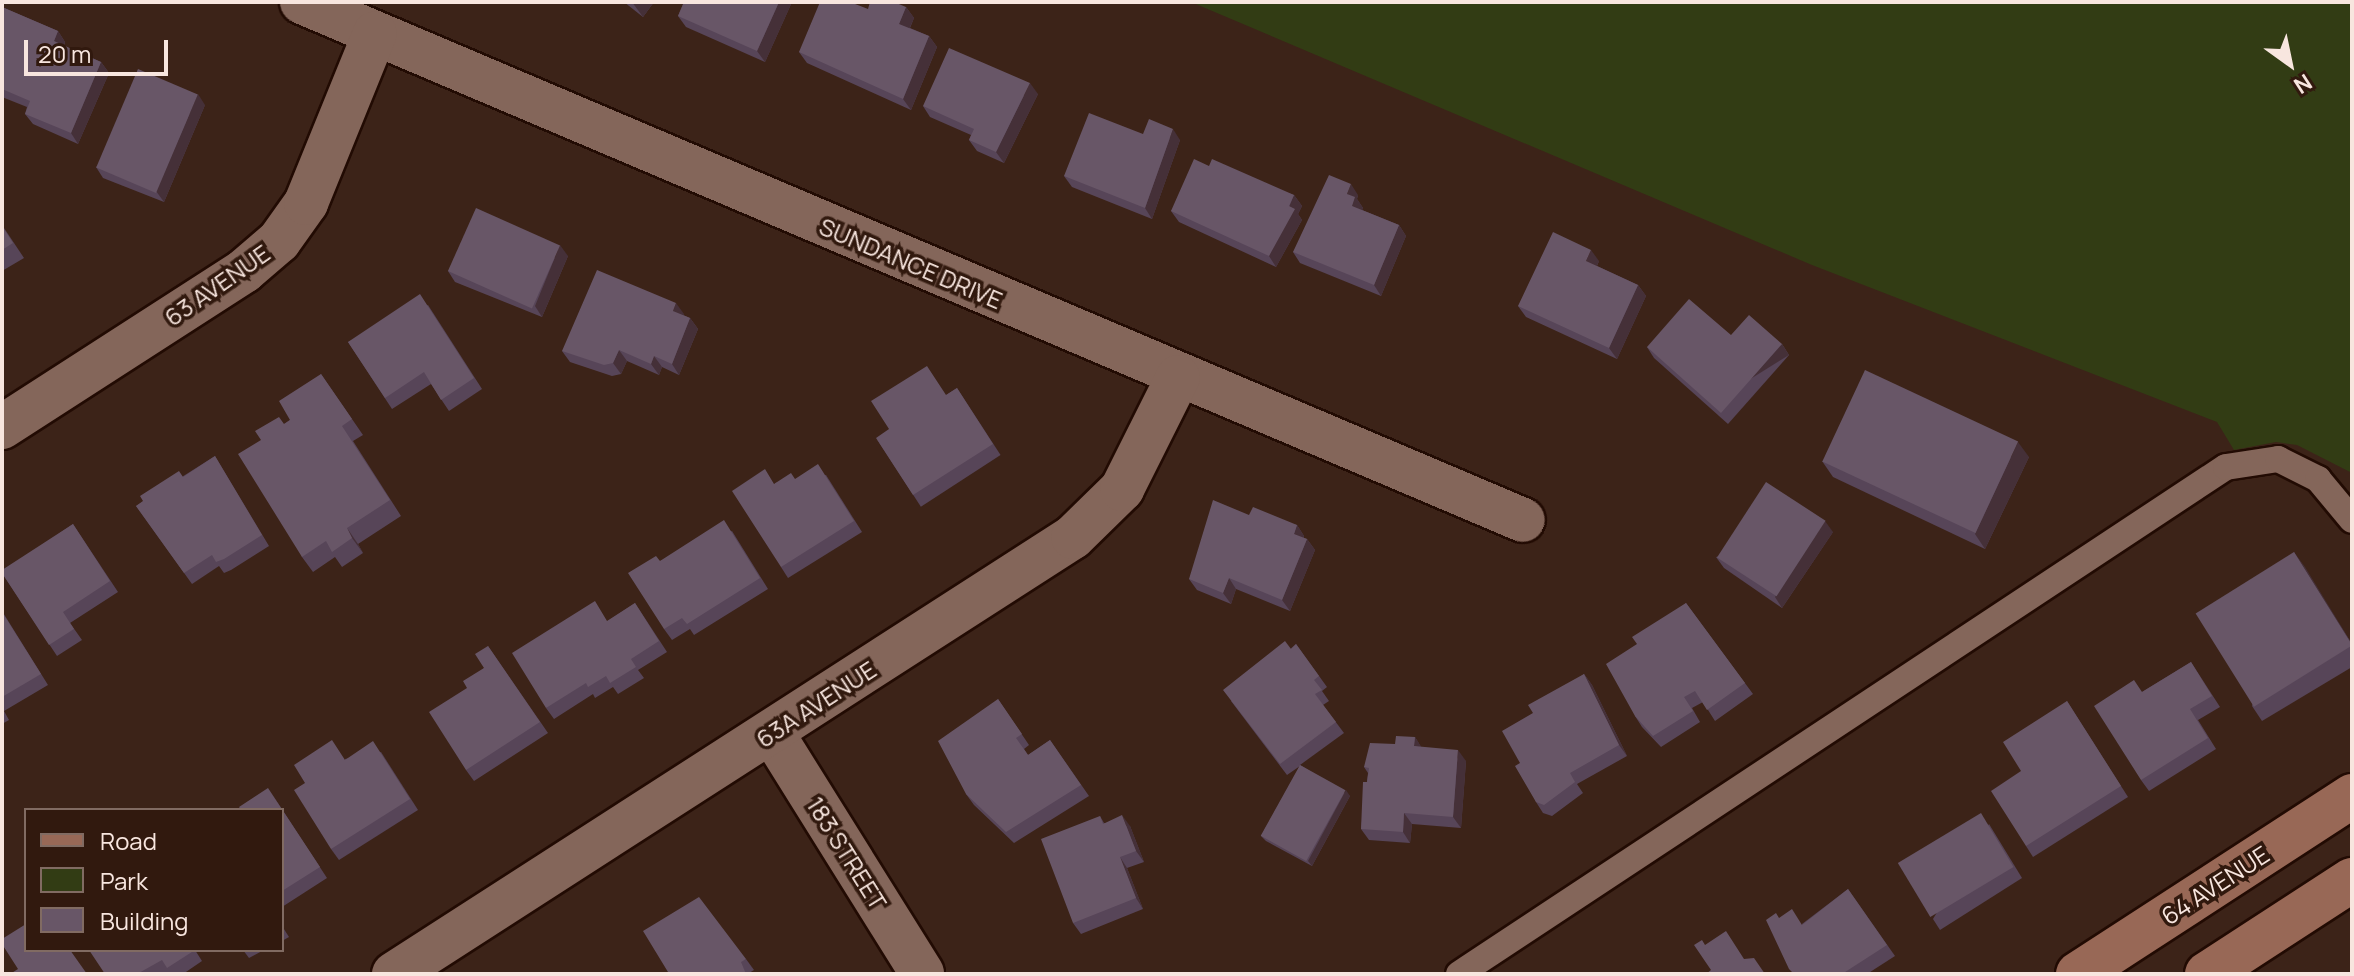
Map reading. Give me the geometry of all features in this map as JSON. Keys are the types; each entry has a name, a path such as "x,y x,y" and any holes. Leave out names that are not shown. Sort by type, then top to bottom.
{"main road":[{"name":"64 AVENUE","path":"2078,974 2352,796"},
{"path":"2207,974 2352,880"}],"street":[{"name":"SUNDANCE DRIVE","path":"302,2 1178,377 1523,520"},
{"name":"63 AVENUE","path":"2,427 244,271 279,241 306,203 375,33"},
{"name":"63A AVENUE","path":"394,974 772,733 1100,515 1122,489 1178,377"},
{"name":"183 STREET","path":"772,733 922,973"}],"lane":[{"path":"1459,974 2226,467 2278,459 2318,479 2352,520"}],"green space":[{"path":"1191,2 2352,2 2352,473 2297,445 2276,442 2234,450 2217,422 1812,265"}],"building":[{"path":"684,2 779,2 757,51 678,16"},
{"path":"820,2 850,2 868,9 870,2 894,2 906,7 899,24 929,36 903,99 799,52"},
{"path":"2,7 58,31 54,41 101,62 71,133 25,114 30,101 2,89"},
{"path":"949,48 1030,83 996,152 969,140 974,129 923,106"},
{"path":"138,69 198,94 156,193 96,167"},
{"path":"1089,113 1143,134 1149,119 1173,129 1145,208 1064,176"},
{"path":"1194,159 1209,166 1212,159 1294,195 1289,206 1295,209 1269,256 1171,211"},
{"path":"1329,175 1351,184 1347,194 1355,197 1352,206 1399,225 1374,285 1293,252"},
{"path":"476,208 560,245 532,308 448,271"},
{"path":"2,226 13,243 2,250"},
{"path":"1553,232 1591,250 1586,261 1638,285 1609,348 1518,306"},
{"path":"597,270 676,303 673,311 690,318 672,364 654,356 651,364 619,350 613,363 604,365 562,351"},
{"path":"420,294 474,378 441,400 424,372 385,398 348,342"},
{"path":"1689,299 1731,335 1749,315 1782,344 1721,413 1647,347"},
{"path":"927,366 946,395 957,388 993,444 913,495 876,438 889,429 871,401"},
{"path":"1865,370 2018,441 1975,533 1822,462"},
{"path":"321,374 352,419 342,426 390,500 347,528 352,538 332,552 326,541 302,557 238,454 261,440 255,431 279,417 284,424 290,420 279,401"},
{"path":"215,456 262,535 224,559 216,562 212,555 184,573 136,506 143,501 140,496 179,471 183,477"},
{"path":"818,464 854,521 781,567 732,491 765,469 774,484 791,473 795,479"},
{"path":"1766,482 1826,521 1777,596 1717,557"},
{"path":"1213,500 1249,515 1253,507 1297,525 1294,534 1307,539 1282,600 1229,578 1223,593 1189,579"},
{"path":"724,520 760,578 687,624 682,618 664,629 628,573 656,556 660,561"},
{"path":"73,524 110,581 63,612 74,629 49,645 2,570"},
{"path":"2294,552 2352,645 2254,707 2196,613"},
{"path":"595,601 607,621 635,603 659,641 631,659 636,667 610,683 606,676 588,687 586,683 546,708 512,653"},
{"path":"1686,603 1745,683 1707,710 1695,691 1684,697 1693,711 1653,736 1635,716 1606,664 1637,644 1632,637"},
{"path":"2,612 41,674 2,697"},
{"path":"1285,641 1291,649 1296,644 1319,676 1314,680 1322,690 1315,694 1336,722 1280,764 1223,690"},
{"path":"488,646 540,722 466,770 429,712 467,688 463,681 484,668 475,654"},
{"path":"2191,662 2212,696 2190,709 2208,738 2141,780 2094,706 2134,680 2142,692"},
{"path":"1584,674 1619,745 1570,773 1575,782 1544,805 1536,802 1515,766 1520,763 1502,731 1533,713 1528,705"},
{"path":"998,699 1022,734 1016,738 1028,755 1050,740 1081,785 1006,832 966,794 938,741"},
{"path":"2067,701 2121,786 2026,846 1991,791 2021,771 2003,742"},
{"path":"1396,736 1415,737 1414,746 1458,750 1453,817 1404,813 1403,832 1361,829 1363,782 1367,782 1369,768 1364,767 1370,743 1395,744"},
{"path":"332,740 345,760 373,741 410,799 331,849 294,790 305,783 294,765"},
{"path":"1300,765 1345,790 1306,861 1261,836"},
{"path":"268,788 281,808 240,808"},
{"path":"284,812 320,867 284,890"},
{"path":"1981,813 2013,867 1930,917 1898,863"},
{"path":"1122,815 1136,851 1120,857 1136,898 1073,923 1041,839 1100,816 1103,824"},
{"path":"1848,889 1887,945 1842,974 1794,974 1766,920 1776,913 1779,918 1792,909 1802,925"},
{"path":"699,897 746,959 741,962 746,974 664,974 668,972 643,931"},
{"path":"24,925 24,952 71,952 87,974 10,974 18,969 2,939"},
{"path":"1726,931 1744,959 1754,958 1765,974 1706,974 1711,970 1694,945 1702,940 1705,945"},
{"path":"90,952 192,952 167,968 162,960 137,974 105,974"}]}
